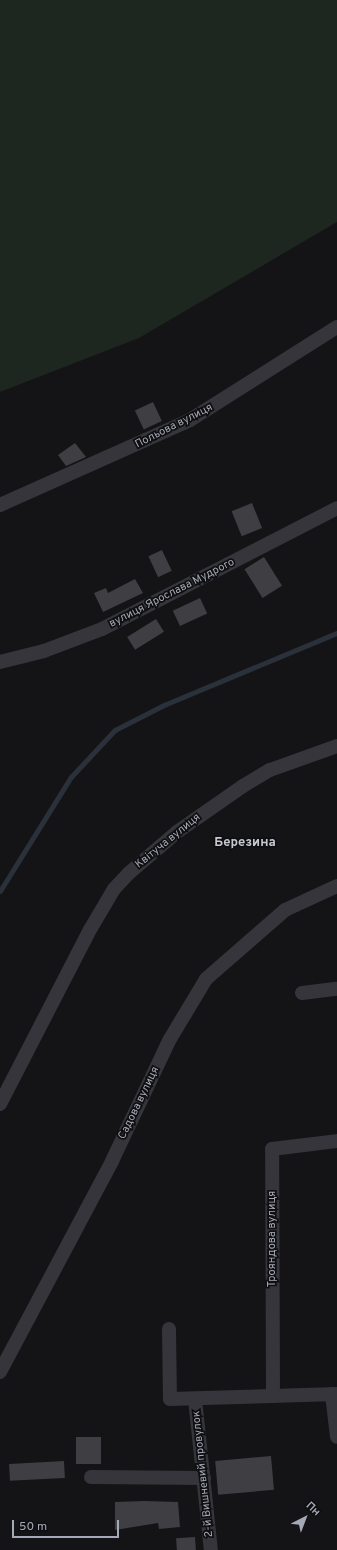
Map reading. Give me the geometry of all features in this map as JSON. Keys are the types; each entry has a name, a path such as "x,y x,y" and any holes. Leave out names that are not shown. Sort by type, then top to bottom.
{"street":[{"name":"Польова вулиця","path":"0,505 190,420 337,327"},
{"name":"вулиця Ярослава Мудрого","path":"0,662 44,651 102,630 337,508"},
{"name":"Квітуча вулиця","path":"0,1104 91,928 129,873 177,832 243,786 270,770 337,746"},
{"name":"Садова вулиця","path":"0,1372 101,1182 170,1039 206,979 285,910 337,886"},
{"path":"302,993 337,989"},
{"name":"Трояндова вулиця","path":"273,1396 272,1149 337,1141"},
{"path":"169,1329 170,1399 335,1394 337,1437"},
{"name":"2-й Вишневий провулок","path":"195,1399 211,1550"},
{"path":"91,1477 204,1478"}],"shaded area":[{"path":"0,0 337,0 337,222 139,338 0,392"}],"building":[{"path":"153,402 162,421 144,429 135,410"},
{"path":"75,443 86,457 66,466 58,455"},
{"path":"252,503 262,528 242,536 232,511"},
{"path":"162,550 172,571 158,577 148,556"},
{"path":"264,557 282,586 263,598 244,569"},
{"path":"135,579 143,593 103,612 94,593 106,588 108,593"},
{"path":"200,598 207,613 180,626 173,611"},
{"path":"156,619 164,632 135,650 127,637"},
{"path":"76,1437 101,1437 101,1464 76,1464"},
{"path":"271,1456 274,1490 218,1495 215,1461"},
{"path":"64,1461 65,1478 10,1481 9,1464"},
{"path":"115,1502 178,1502 180,1527 159,1529 158,1523 115,1530"},
{"path":"195,1537 196,1550 177,1550 176,1538"}],"waterway":[{"path":"0,891 71,777 115,730 164,705 337,633"}],"district":[{"name":"Березина","path":"245,843"}]}
